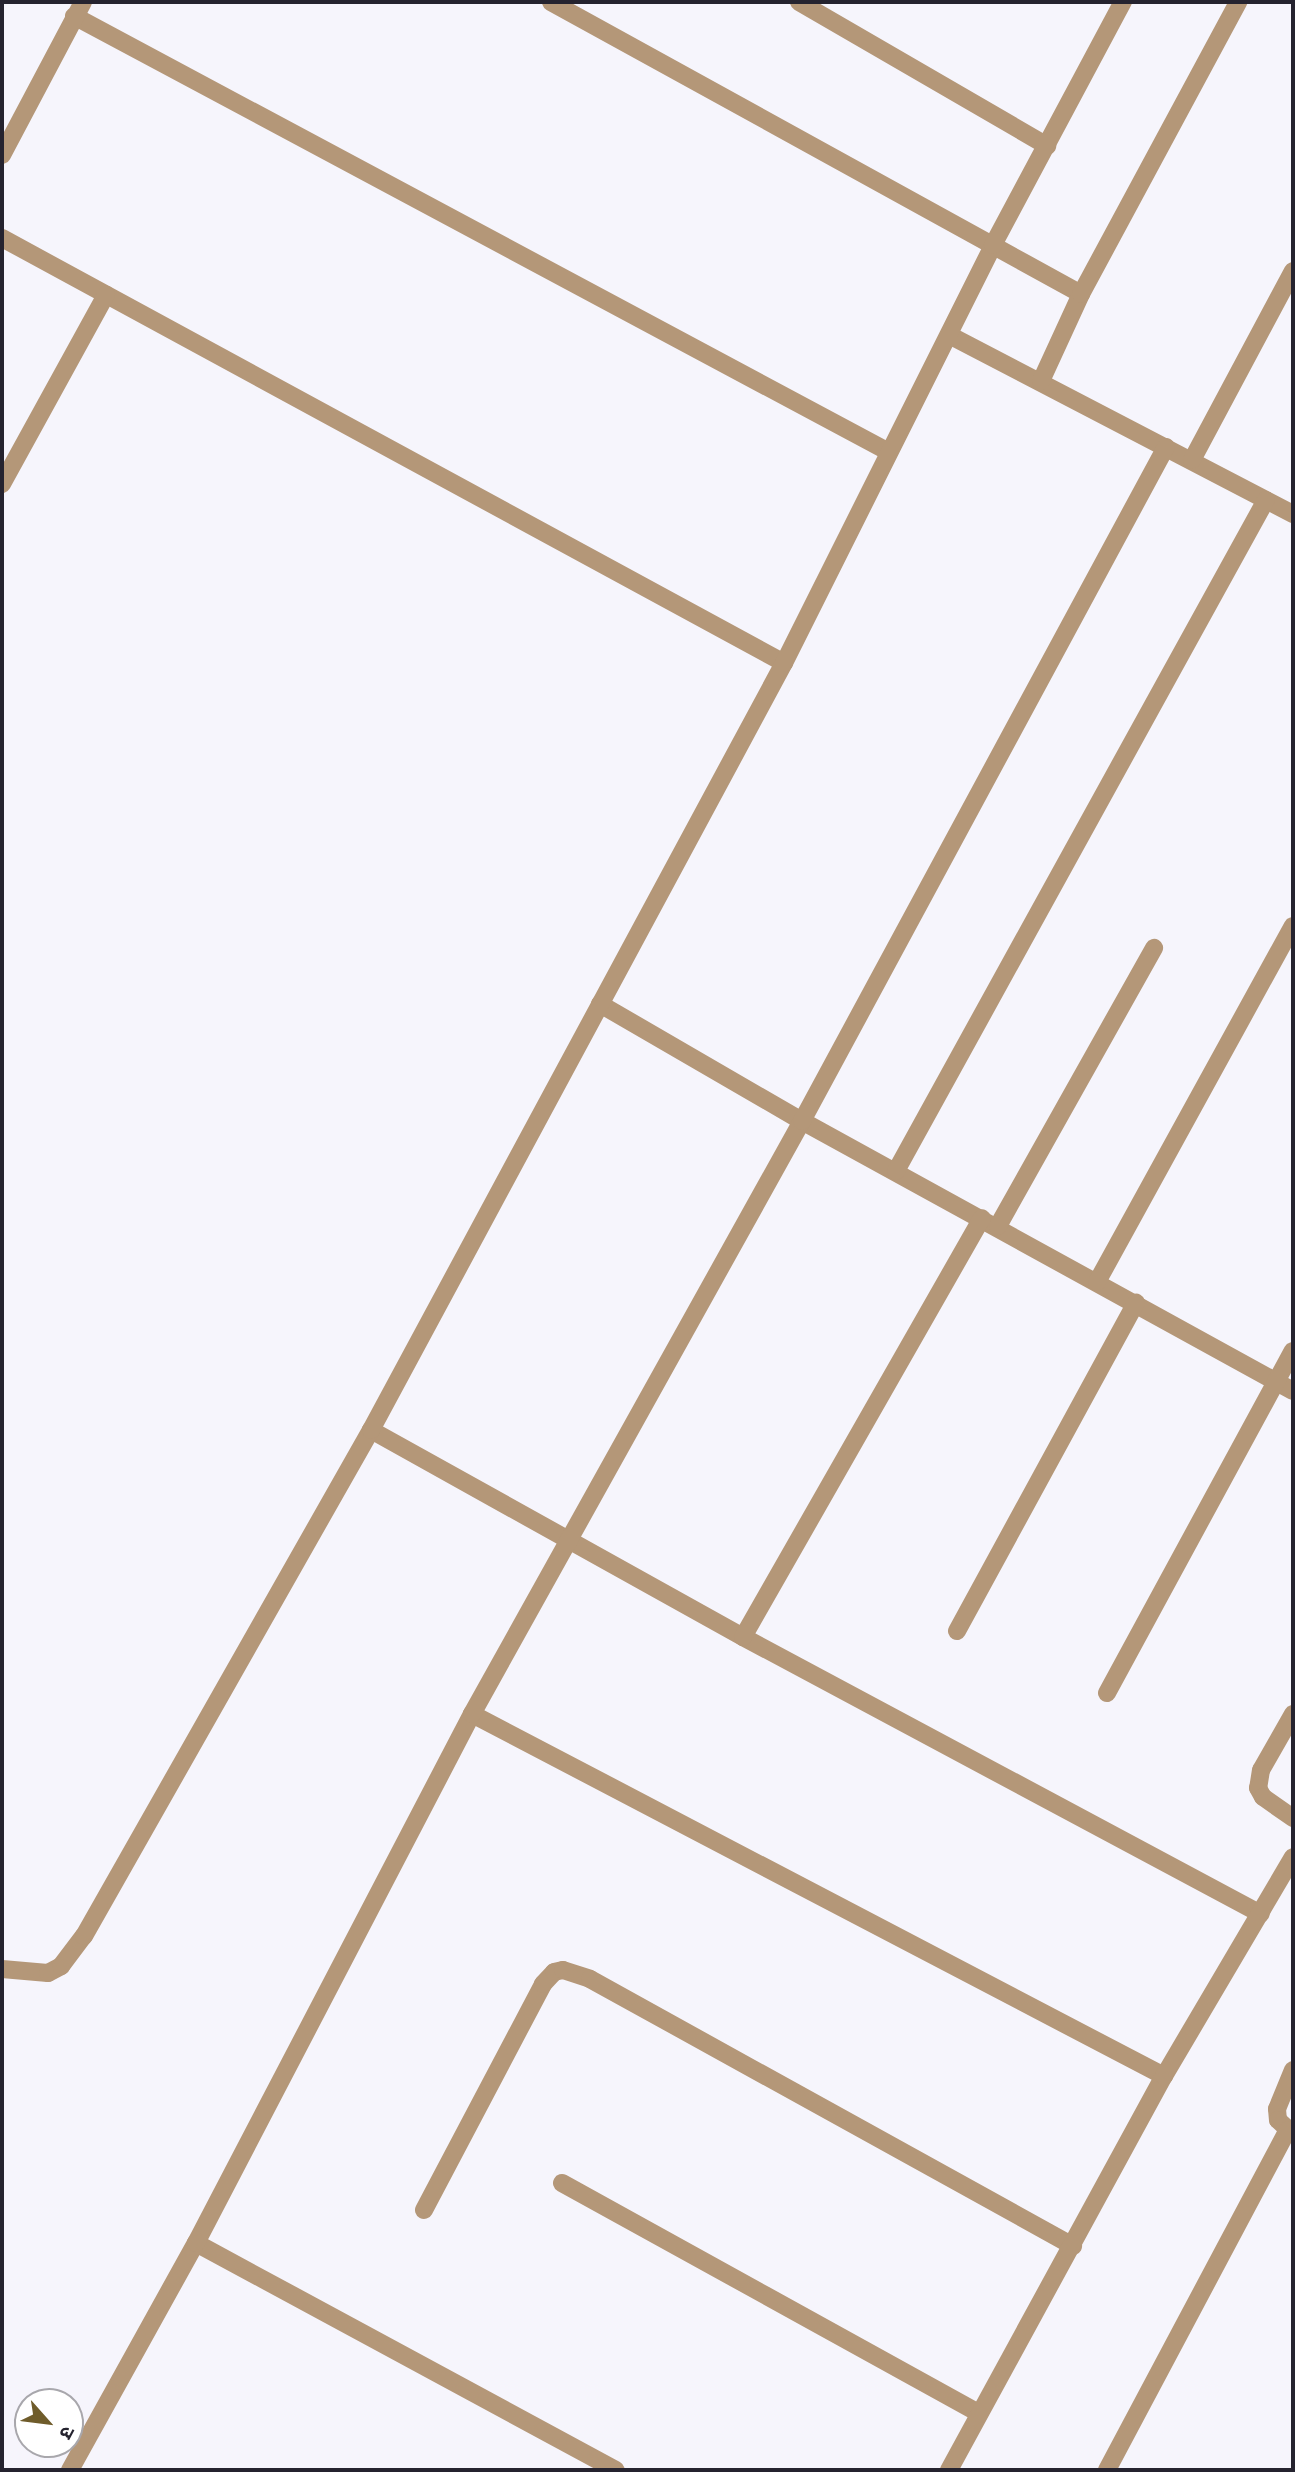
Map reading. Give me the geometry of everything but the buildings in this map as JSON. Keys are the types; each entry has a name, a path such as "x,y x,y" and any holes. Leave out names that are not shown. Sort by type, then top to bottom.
{"street":[{"path":"551,2 1081,294"},
{"path":"799,2 1047,146"},
{"path":"2,1969 48,1973 73,1953 371,1430 783,663 889,452 951,337 993,245 1123,2"},
{"path":"1041,381 1081,294 1238,2"},
{"path":"2,156 78,9 889,452"},
{"path":"2,238 783,663"},
{"path":"1192,460 1293,271"},
{"path":"2,484 106,295"},
{"path":"951,337 1041,381 1293,514"},
{"path":"70,2470 197,2243 472,1714 802,1121 1166,447"},
{"path":"896,1171 1266,500"},
{"path":"1097,1282 1293,926"},
{"path":"743,1637 1154,948"},
{"path":"600,1004 802,1121 1293,1391"},
{"path":"957,1631 1136,1303"},
{"path":"1107,1693 1293,1351"},
{"path":"371,1430 743,1637 1261,1914"},
{"path":"472,1714 1164,2076"},
{"path":"1293,1714 1261,1770 1258,1788 1263,1797 1293,1818"},
{"path":"949,2470 1164,2076 1293,1857"},
{"path":"424,2210 543,1984 554,1972 563,1970 590,1979 1073,2246"},
{"path":"1107,2470 1291,2132 1278,2120 1277,2109 1293,2070"},
{"path":"562,2183 978,2413"},
{"path":"197,2243 615,2470"}]}
